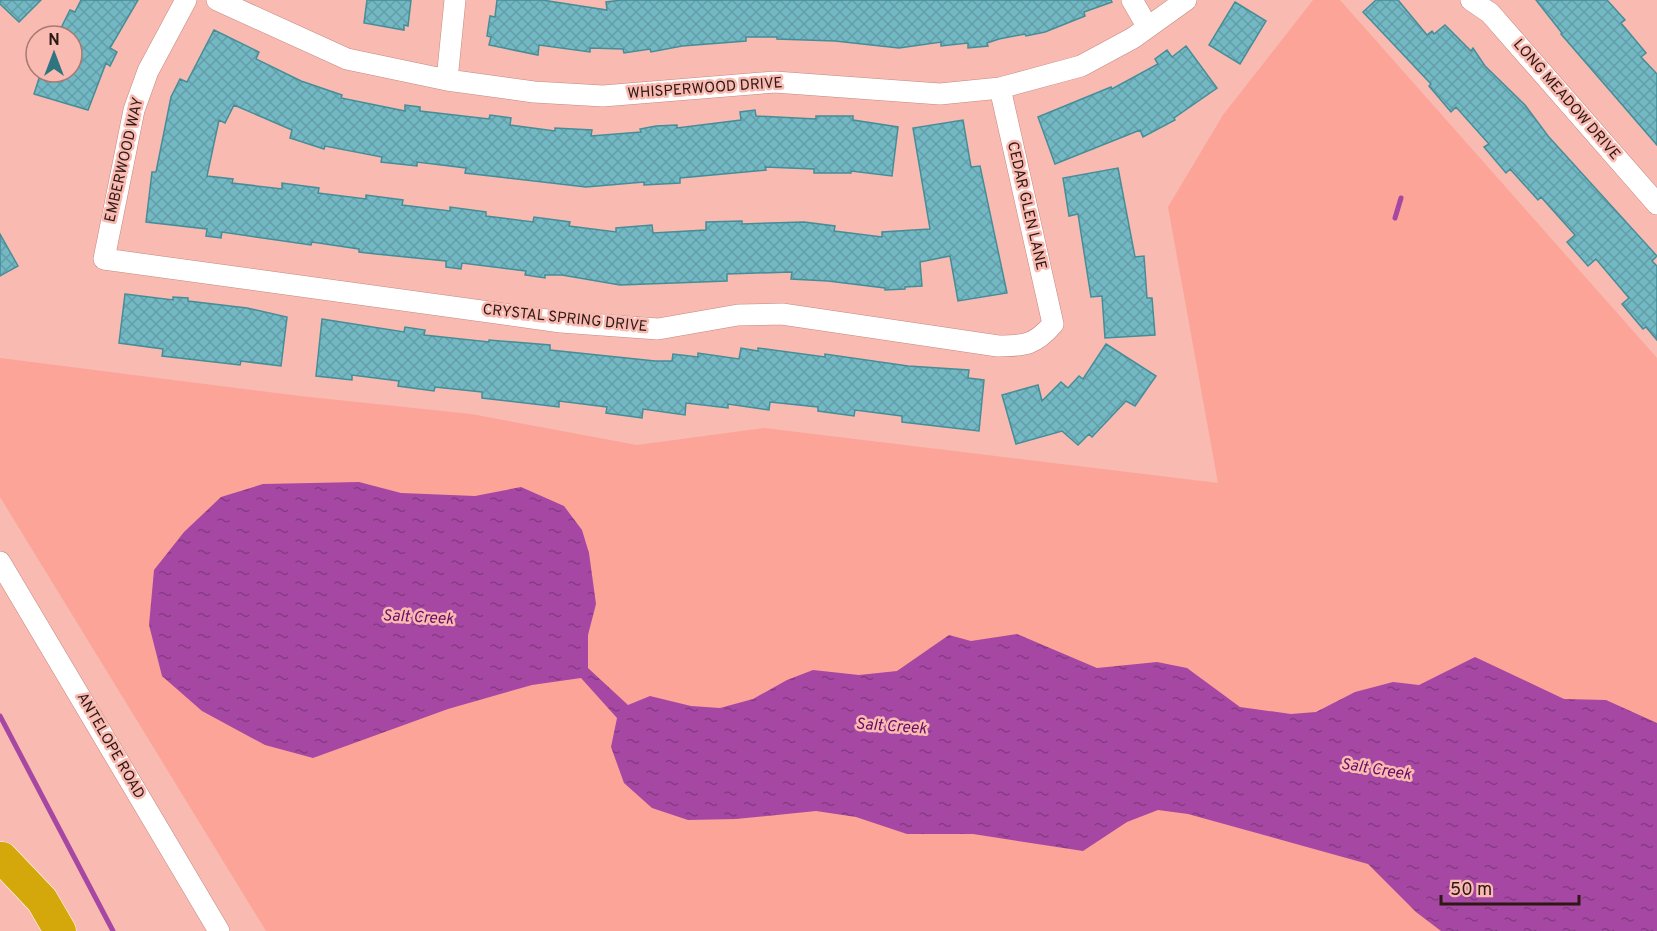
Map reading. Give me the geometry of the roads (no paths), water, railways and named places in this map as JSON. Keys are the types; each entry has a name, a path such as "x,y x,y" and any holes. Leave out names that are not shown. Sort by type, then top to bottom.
{"highway":[{"path":"1,857 40,931"},
{"path":"1,857 42,900 60,931"}],"street":[{"name":"EMBERWOOD WAY","path":"104,259 134,110 148,71 186,0"},
{"name":"WHISPERWOOD DRIVE","path":"217,0 347,59 447,80 534,92 603,96 775,82 940,94 1000,88 1081,66 1133,38 1186,0"},
{"path":"447,80 455,0"},
{"path":"1132,0 1147,26"},
{"name":"LONG MEADOW DRIVE","path":"1471,0 1490,13 1657,204"},
{"name":"CEDAR GLEN LANE","path":"1000,88 1053,324"},
{"name":"CRYSTAL SPRING DRIVE","path":"104,259 549,321 594,325 658,329 738,315 782,314 998,346 1024,346 1041,337 1053,324"},
{"name":"ANTELOPE ROAD","path":"0,563 68,673 219,931"}],"water":[{"name":"Salt Creek","path":"359,482 401,493 475,496 521,487 564,506 582,530 589,553 596,604 588,635 588,668 628,705 650,696 691,706 720,708 753,699 787,680 813,670 859,675 897,671 949,635 971,641 1017,634 1097,668 1157,662 1187,668 1240,707 1291,714 1316,712 1355,692 1393,682 1419,685 1475,657 1564,699 1606,700 1657,723 1657,931 1441,931 1416,912 1368,864 1188,814 1158,810 1127,822 1083,851 973,834 907,834 856,817 816,811 736,819 688,820 652,808 624,783 611,747 617,718 581,678 532,685 448,709 313,758 265,745 202,711 162,676 149,625 154,570 184,532 221,497 263,484"}],"waterway":[{"path":"1395,218 1401,198"},
{"path":"0,716 113,931"}]}
